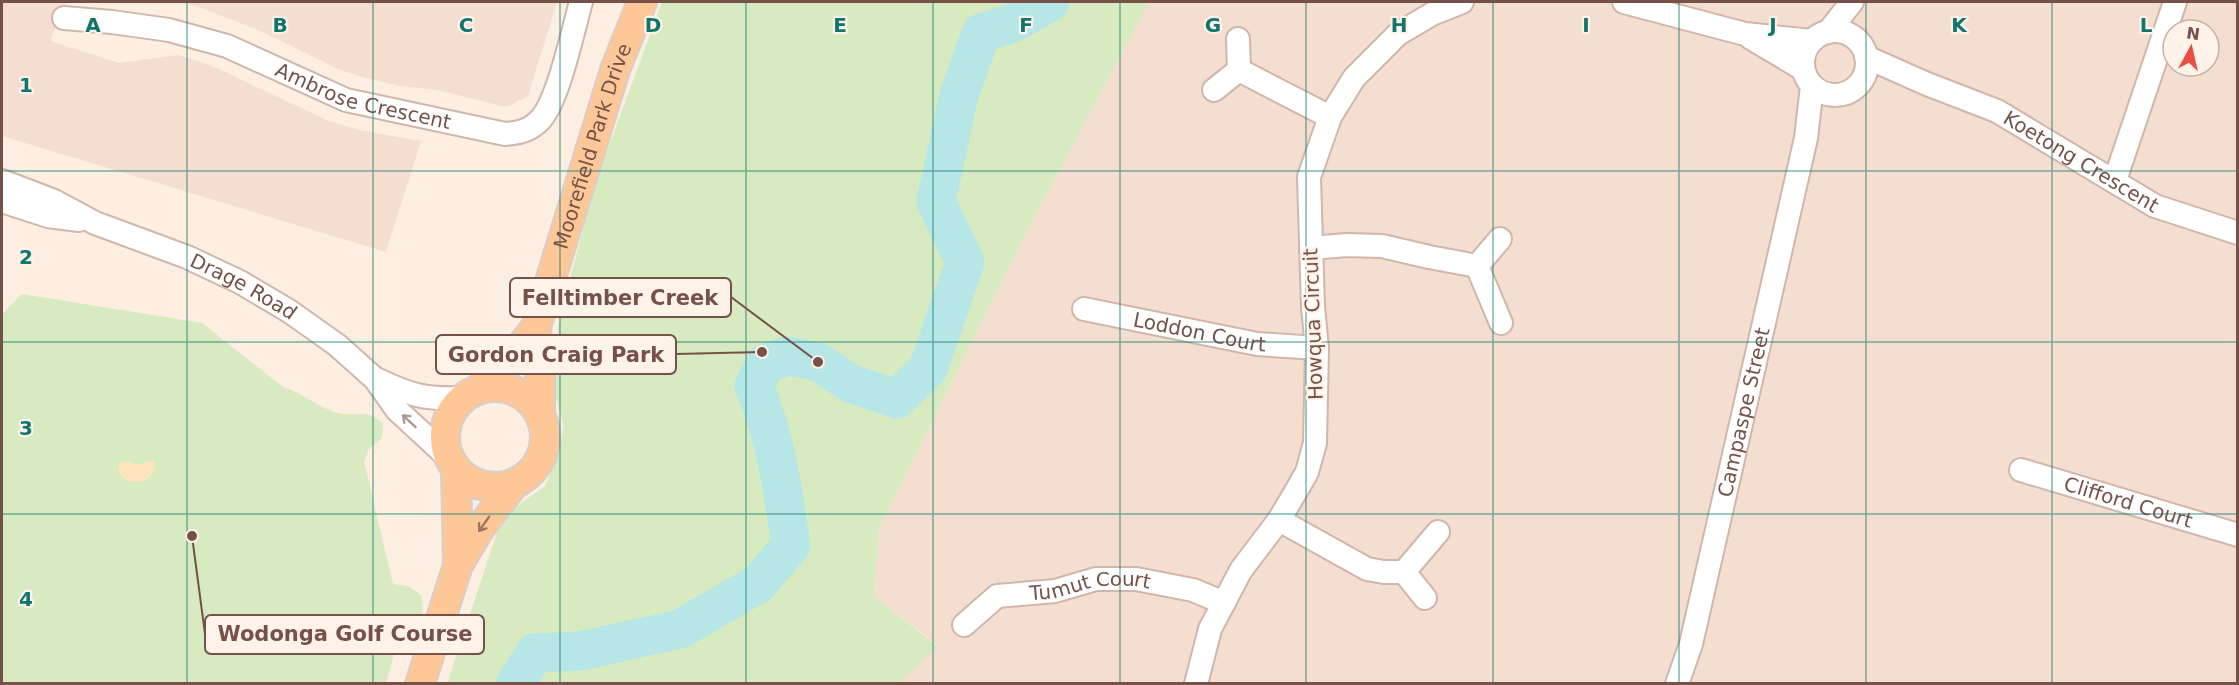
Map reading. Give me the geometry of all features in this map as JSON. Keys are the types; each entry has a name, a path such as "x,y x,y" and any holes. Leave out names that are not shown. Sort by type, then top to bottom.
{"main road":[{"name":"Moorefield Park Drive","path":"536,327 615,70 642,2"},
{"path":"458,565 453,464 446,446 445,433 448,420 454,408 508,363 536,327"},
{"path":"536,327 540,413"},
{"path":"453,464 468,479 482,486 497,488 526,478 536,468 543,455 546,441 545,426 540,413 528,399 513,390 495,387 470,394"},
{"path":"420,684 458,565 480,528 513,484"}],"street":[{"name":"Ambrose Crescent","path":"64,18 112,22 179,32 226,46 346,100 504,134 529,129 540,121 551,104 582,2"},
{"name":"Howqua Circuit","path":"1196,684 1210,629 1240,570 1279,520 1307,472 1315,443 1317,348 1313,307 1309,177 1330,117 1354,78 1398,34 1432,14 1462,2"},
{"path":"1624,2 1745,34 1820,36 1847,34 1861,48"},
{"path":"1807,77 1803,58 1806,49 1852,2"},
{"path":"1745,34 1807,77 1820,92 1839,95 1856,87 1863,80 1866,71 1861,48 1862,2"},
{"path":"2115,180 2175,2"},
{"path":"1238,39 1239,70"},
{"name":"Koetong Crescent","path":"1861,48 1927,84 1996,111 2156,206 2238,233"},
{"path":"1239,70 1330,117"},
{"path":"1214,90 1239,70"},
{"name":"Campaspe Street","path":"1677,684 1691,644 1806,138 1807,77"},
{"name":"Koetong Crescent","path":"1863,80 1927,84"},
{"name":"Campaspe Street","path":"1806,138 1839,95"},
{"name":"Drage Road","path":"2,181 54,201 95,223 188,256 240,282 289,311 337,345 375,378 407,394 444,399 470,394"},
{"name":"Drage Road","path":"2,201 48,216 95,223"},
{"path":"1477,266 1500,239"},
{"path":"1311,248 1347,245 1382,246 1429,258 1477,266"},
{"path":"1477,266 1501,323"},
{"name":"Loddon Court","path":"1084,309 1257,344 1317,348"},
{"name":"Drage Road","path":"375,378 397,410 453,464"},
{"name":"Clifford Court","path":"2021,470 2238,535"},
{"path":"1279,520 1367,569 1384,572 1404,572 1438,532"},
{"path":"1404,572 1425,598"},
{"name":"Tumut Court","path":"964,625 997,596 1054,591 1096,579 1136,579 1193,590 1224,603"}],"shaded area":[{"path":"2,2 66,2 50,41 119,63 178,55 208,64 329,121 359,130 421,141 386,252 2,136"},
{"path":"174,2 557,2 528,96 506,107 437,90 400,86 362,77 338,69 261,31 190,4"},
{"path":"1149,2 2237,2 2237,683 900,683 937,645 874,596 879,529 1022,241"}],"green space":[{"path":"662,2 1149,2 1022,241 879,529 874,596 937,646 900,683 447,684 502,517 545,486 557,458 564,426 552,385 559,320 596,181"},
{"path":"22,294 202,323 283,387 335,412 368,415 383,423 382,438 369,449 364,461 393,584 408,586 421,595 423,611 420,626 412,638 397,644 386,683 2,684 2,314"}],"sand":[{"path":"126,461 137,465 153,461 154,471 145,480 132,482 126,480 118,469 120,463"}],"waterway":[{"path":"515,684 535,653 580,651 680,629 758,584 791,545 773,444 754,385 766,363 789,356 818,362 852,384 897,399 928,369 965,262 936,202 959,95 981,33 1013,23 1050,2"}],"place":[{"name":"Gordon Craig Park","path":"762,352"},
{"name":"Felltimber Creek","path":"818,362"},
{"name":"Wodonga Golf Course","path":"192,536"}]}
